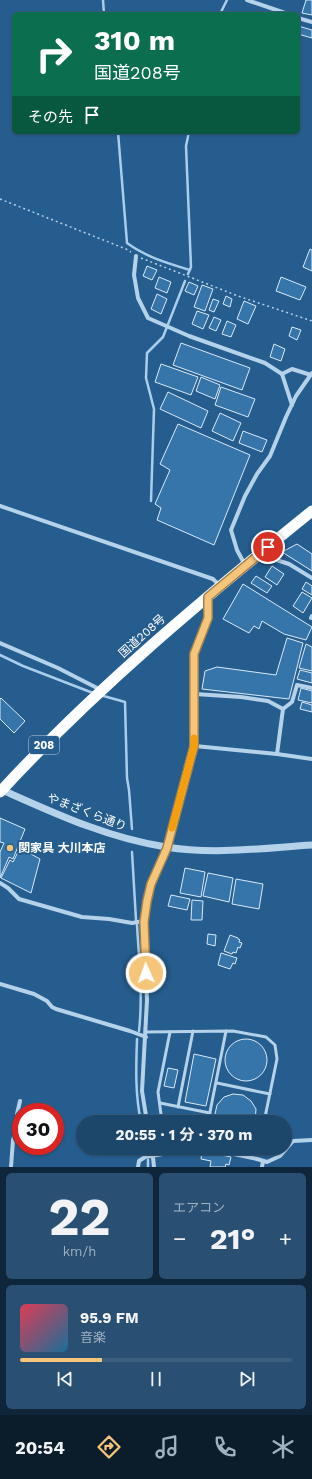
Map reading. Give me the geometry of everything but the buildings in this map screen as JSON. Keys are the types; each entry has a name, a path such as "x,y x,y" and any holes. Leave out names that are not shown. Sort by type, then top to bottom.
{"highway":[{"name":"国道208号","path":"1,790 39,750 91,700 172,626 312,511"}],"street":[{"path":"247,0 282,12"},
{"path":"300,19 312,22"},
{"path":"136,256 134,274 138,298 148,318 189,336 265,363 282,374 292,405"},
{"path":"246,565 237,550 231,530 245,496 257,474 270,456 296,396 311,374 292,369 282,374"},
{"path":"0,506 213,579 220,586"},
{"path":"258,555 289,564 312,578"},
{"path":"146,1115 142,1092 147,1000 144,922 151,884 167,848 194,746 194,654 208,618 208,597"},
{"path":"0,643 58,668 101,691"},
{"path":"277,754 283,709 292,702 297,685 312,688"},
{"path":"195,694 241,697 268,701 283,709"},
{"path":"194,746 312,759"},
{"name":"やまざくら通り","path":"1,790 99,831 128,840 167,848 212,851 312,845"},
{"path":"0,883 8,888 19,899 82,917 109,919 132,923 144,922"},
{"path":"0,984 34,994 47,1001 56,1009 146,1037"},
{"path":"11,1167 13,1140 17,1129 17,1114 20,1101"},
{"path":"236,1155 266,1162 280,1156 293,1141 298,1139 312,1140"},
{"path":"138,1167 139,1161 145,1157 153,1155 154,1167"},
{"path":"262,1167 263,1161"}],"lane":[{"path":"178,1107 194,1031"},
{"path":"160,1103 210,1113 226,1031"},
{"path":"146,1032 233,1031 266,1037 275,1045 277,1059 266,1115"},
{"path":"161,1115 158,1092 170,1032"},
{"path":"217,1083 270,1094"}],"path":[{"path":"0,199 126,249 136,256 238,296 312,321"}],"waterway":[{"path":"103,0 104,12"},
{"path":"221,12 227,0"},
{"path":"118,134 127,243 149,256 190,270"},
{"path":"188,274 191,267 186,146 189,134"},
{"path":"151,501 154,409 146,378 147,353 163,337 185,281"},
{"path":"0,655 23,666 93,693"},
{"path":"100,695 125,702 127,778 132,829"},
{"path":"132,852 136,920"},
{"path":"137,925 141,991 139,1031"},
{"path":"137,1039 136,1070 140,1115"},
{"path":"148,1160 148,1167"}],"slow traffic":[{"path":"172,828 194,746 194,738"}],"place":[{"name":"関家具 大川本店","path":"10,848"}],"route":[{"path":"146,973 144,922 147,901 151,884 167,848 194,746 194,654 208,618 208,597 268,547"}]}
